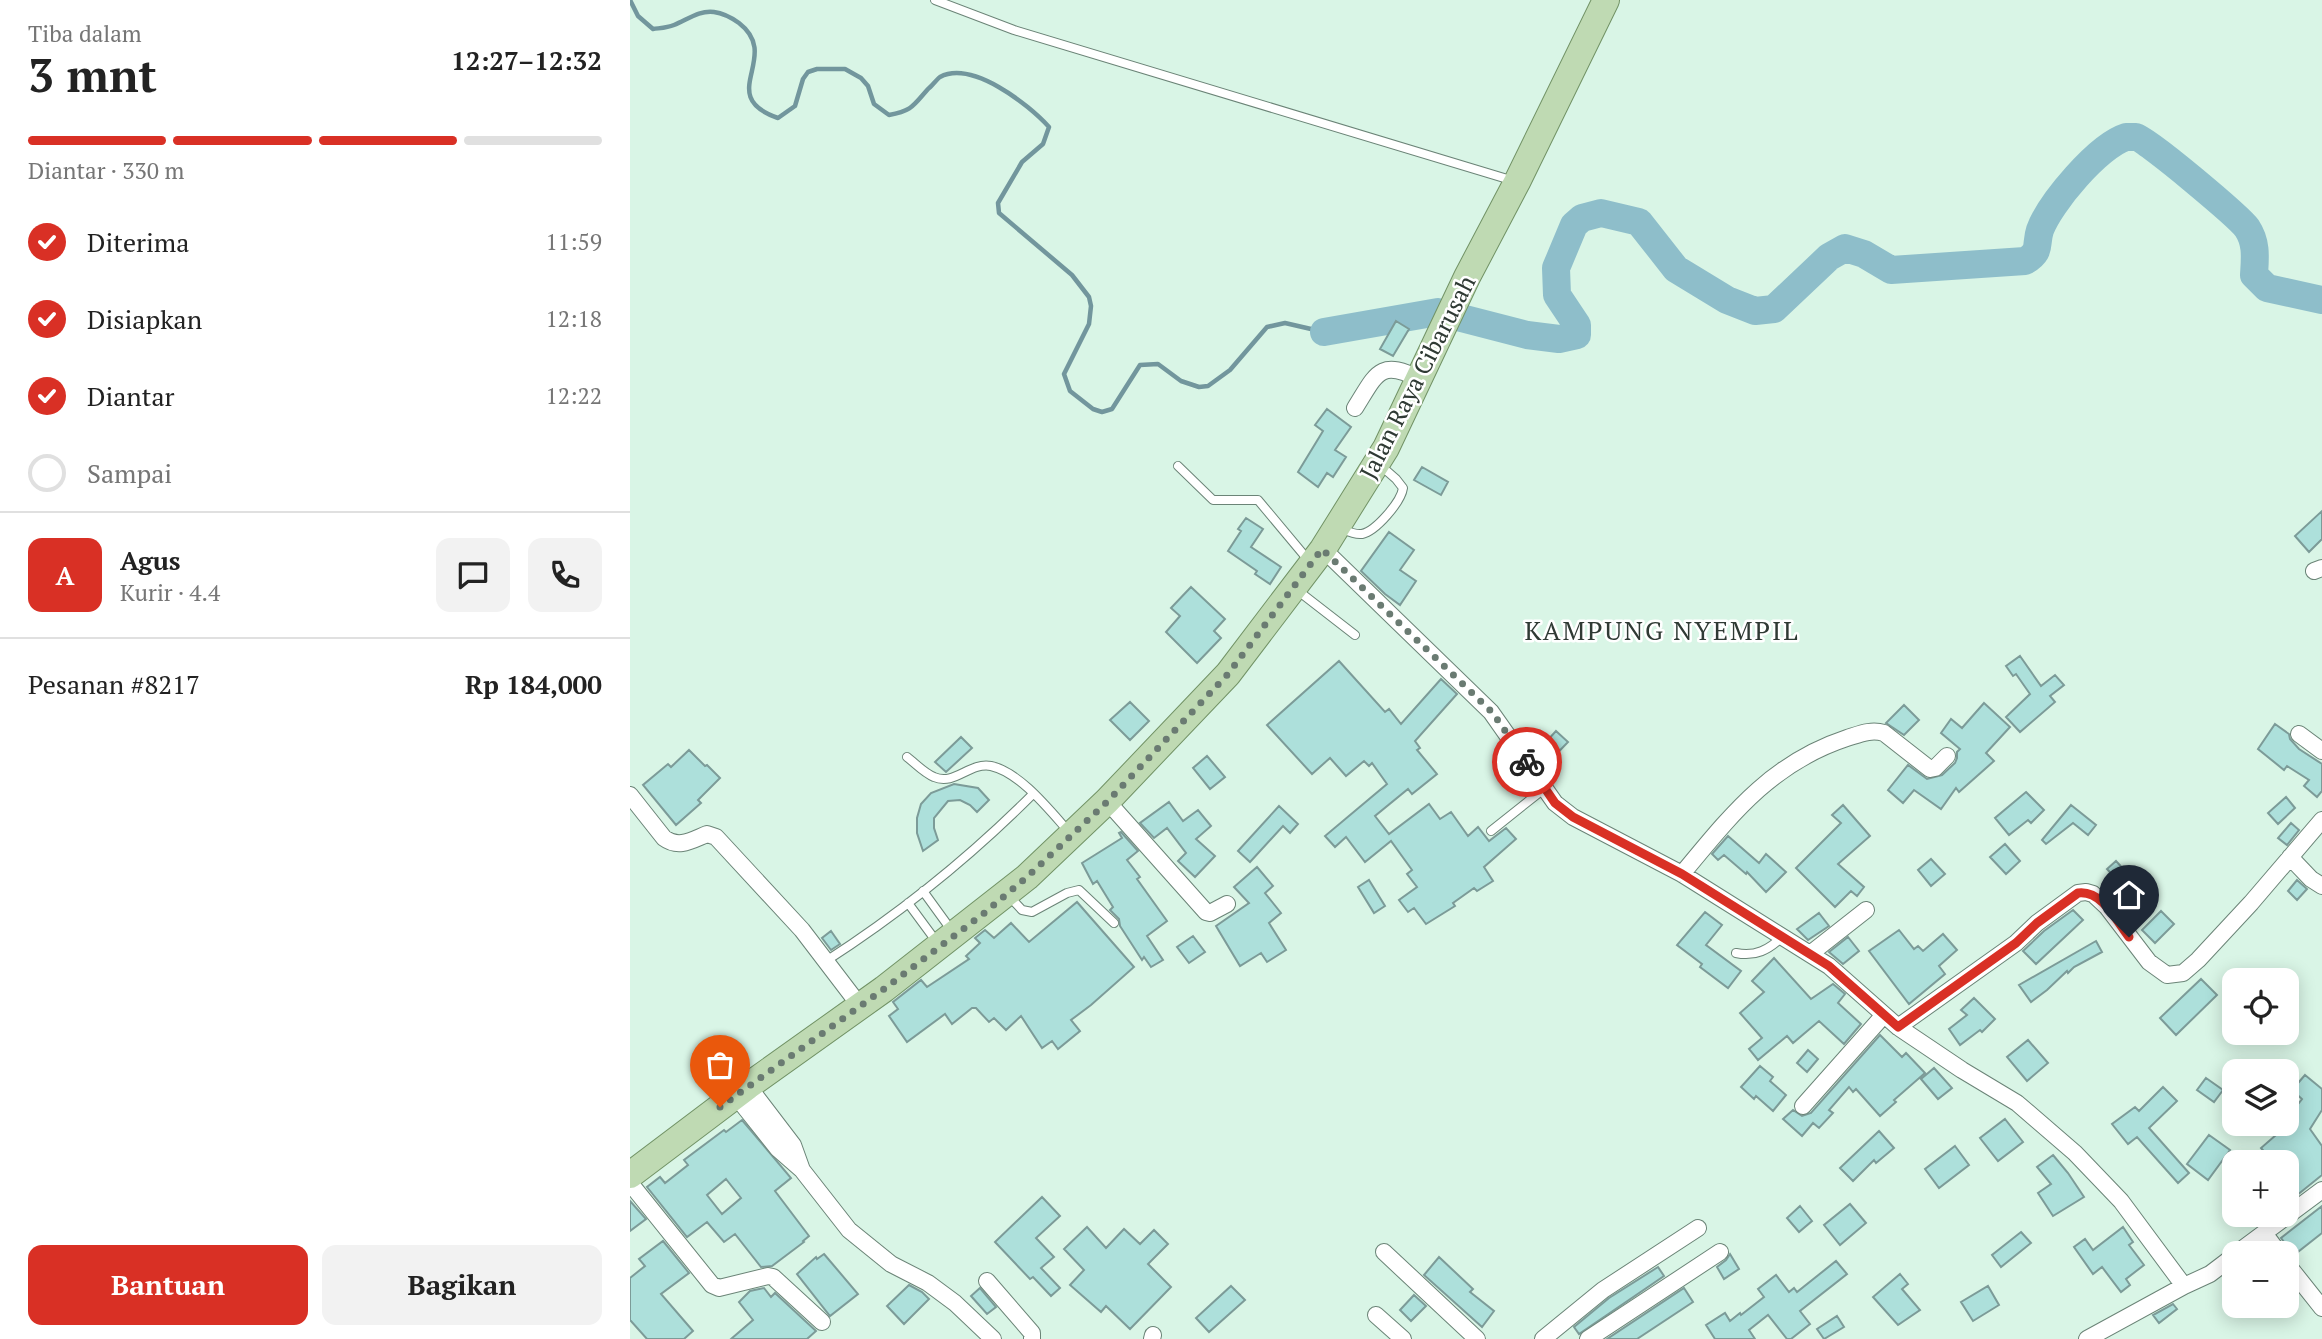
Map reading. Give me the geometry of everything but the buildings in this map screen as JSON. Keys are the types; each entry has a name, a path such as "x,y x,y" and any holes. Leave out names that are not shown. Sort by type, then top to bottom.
{"main road":[{"name":"Jalan Raya Cibarusah","path":"630,1175 741,1090 948,941 1007,894 1108,801 1228,674 1295,588 1378,463 1606,0"}],"street":[{"path":"1355,408 1382,371 1395,368 1419,379"},
{"path":"1317,557 1492,712 1555,803 1573,817 1682,874 1811,954 1841,975 1898,1027 2017,1103 2075,1153 2121,1201 2184,1286"},
{"path":"1682,874 1729,817 1776,773 1835,742 1876,730 1884,733 1930,769 1936,768 1947,755"},
{"path":"2299,734 2322,751"},
{"path":"630,795 670,842 681,844 707,834 716,837 787,912 860,1006"},
{"path":"1108,801 1206,912 1210,913 1227,904"},
{"path":"1898,1027 2016,943 2037,923 2078,893 2093,894 2107,907 2148,962 2167,975 2183,973 2251,903 2322,820"},
{"path":"2290,857 2311,879 2322,886"},
{"path":"1811,954 1866,909"},
{"path":"1803,1105 1883,1016"},
{"path":"741,1090 778,1149 802,1170 849,1230 891,1264 928,1283 955,1303 993,1339"},
{"path":"630,1183 712,1285 719,1288 773,1277 822,1322"},
{"path":"2253,1241 2322,1190"},
{"path":"1543,1339 1603,1290 1698,1228"},
{"path":"2264,1233 2270,1241"},
{"path":"1384,1252 1477,1339"},
{"path":"1588,1339 1720,1252"},
{"path":"2088,1339 2210,1274 2222,1265"},
{"path":"2299,1279 2322,1308"},
{"path":"987,1281 1032,1333 1032,1339"},
{"path":"1376,1315 1403,1339"}],"lane":[{"path":"935,0 1027,34 1517,182"},
{"path":"1337,527 1353,534 1364,534 1391,511 1402,494 1403,488 1378,463"},
{"path":"1178,466 1213,500 1258,500 1317,557"},
{"path":"1295,588 1355,635"},
{"path":"907,757 933,777 943,779 952,779 977,767 994,767 1017,779 1072,835"},
{"path":"1491,831 1545,788"},
{"path":"826,961 923,891 1033,794"},
{"path":"1007,894 1022,910 1032,912 1067,893 1079,890 1114,923"},
{"path":"923,891 948,941"},
{"path":"908,903 948,941"},
{"path":"1736,953 1748,956 1760,953 1774,946 1783,936"}],"waterway":[{"path":"630,0 638,16 653,29 671,26 709,12 724,15 739,23 751,36 755,49 749,87 751,99 760,109 778,118 795,106 803,79 808,72 817,69 845,69 861,78 868,86 874,104 889,115 903,112 915,104 940,77 953,73 983,79 1028,107 1049,127 1043,144 1022,162 998,203 999,213 1072,275 1089,297 1089,324 1064,374 1070,391 1093,409 1102,412 1112,409 1140,365 1158,364 1181,381 1199,387 1208,386 1230,370 1267,327 1285,323 1324,332"},
{"path":"1324,332 1438,312 1527,335 1559,339 1577,335 1577,325 1557,295 1556,268 1574,225 1582,218 1601,213 1639,222 1676,269 1727,300 1755,311 1774,309 1829,257 1845,248 1864,254 1891,270 2025,261 2036,251 2045,219 2064,191 2089,163 2115,142 2126,137 2136,137 2144,141 2212,195 2247,228 2254,245 2254,275 2267,288 2322,300"}],"way so far":[{"path":"720,1107 884,989 1027,877 1108,801 1228,674 1322,549 1492,712 1527,762"}],"district":[{"name":"KAMPUNG NYEMPIL","path":"1662,630"}],"route":[{"path":"1527,762 1555,803 1563,810 1682,874 1829,966 1898,1027 2016,943 2037,923 2078,893 2093,894 2107,907 2129,937"}]}
